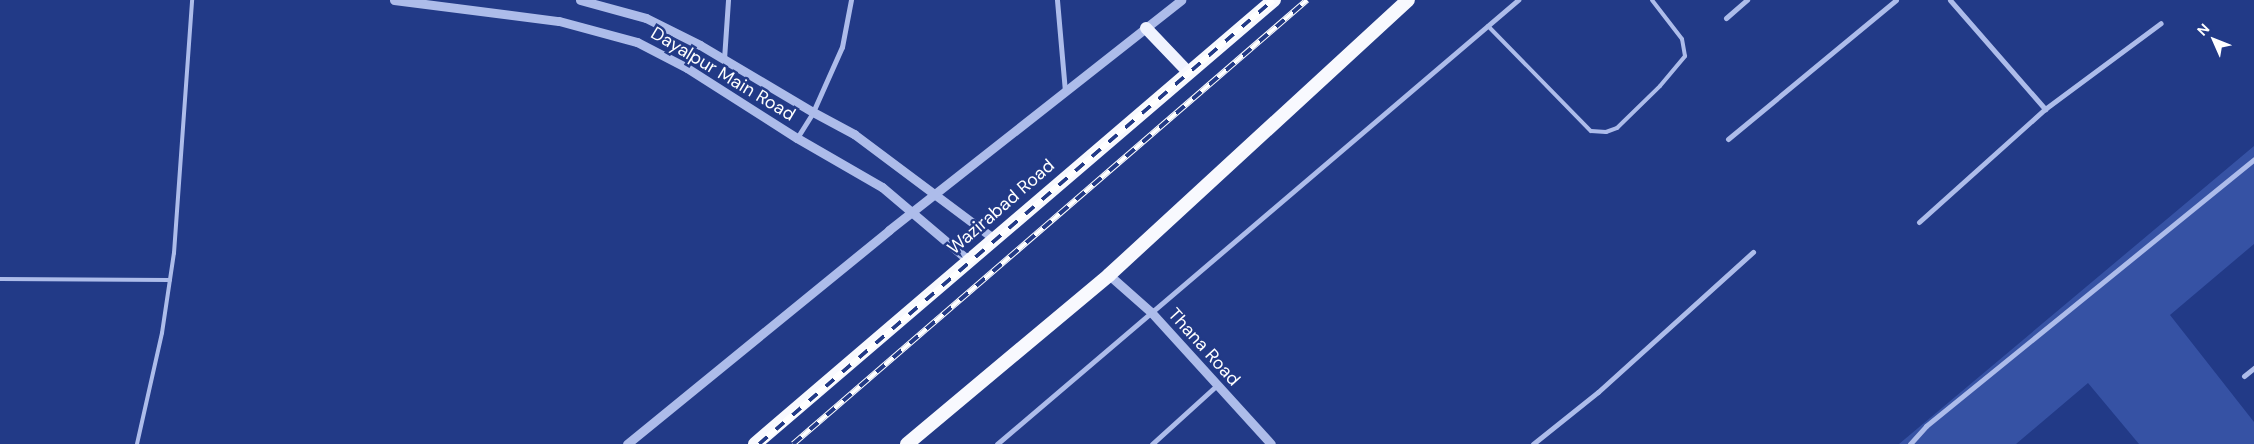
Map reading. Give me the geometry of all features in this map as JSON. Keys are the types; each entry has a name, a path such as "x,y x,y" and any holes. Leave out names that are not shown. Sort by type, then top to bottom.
{"highway":[{"name":"Wazirabad Road","path":"755,444 993,238 1274,0"},
{"path":"908,444 1109,275 1408,0"}],"main road":[{"path":"1146,28 1188,72"}],"street":[{"name":"Dayalpur Main Road","path":"394,0 559,21 636,42 687,68 797,138 882,187 968,260"},
{"name":"Dayalpur Main Road","path":"580,0 646,18 724,59 812,112 854,134 993,238"},
{"path":"724,59 728,0"},
{"path":"797,138 812,112 842,47 851,0"},
{"path":"1057,0 1065,91"},
{"path":"627,444 912,212 1181,0"},
{"path":"996,444 1518,0"},
{"path":"1726,18 1747,0"},
{"path":"1728,139 1896,0"},
{"path":"1950,0 2045,109"},
{"path":"1919,222 2045,109 2161,23"},
{"path":"1910,444 1926,426 2254,159"},
{"path":"1533,444 1598,392 1753,252"},
{"name":"Thana Road","path":"1109,275 1151,312 1270,444"},
{"path":"2244,376 2254,368"},
{"path":"1152,444 1216,386"}],"lane":[{"path":"137,444 162,333 174,253 192,0"},
{"path":"1488,26 1591,131 1606,132 1617,128 1660,86 1685,56 1682,39 1652,0"},
{"path":"0,279 170,280"}],"shaded area":[{"path":"2254,146 2254,244 2170,315 2254,422 2254,444 2139,444 2088,383 2016,444 1899,444"}],"railway":[{"path":"759,444 1273,0"},
{"path":"793,444 1307,0"}]}
